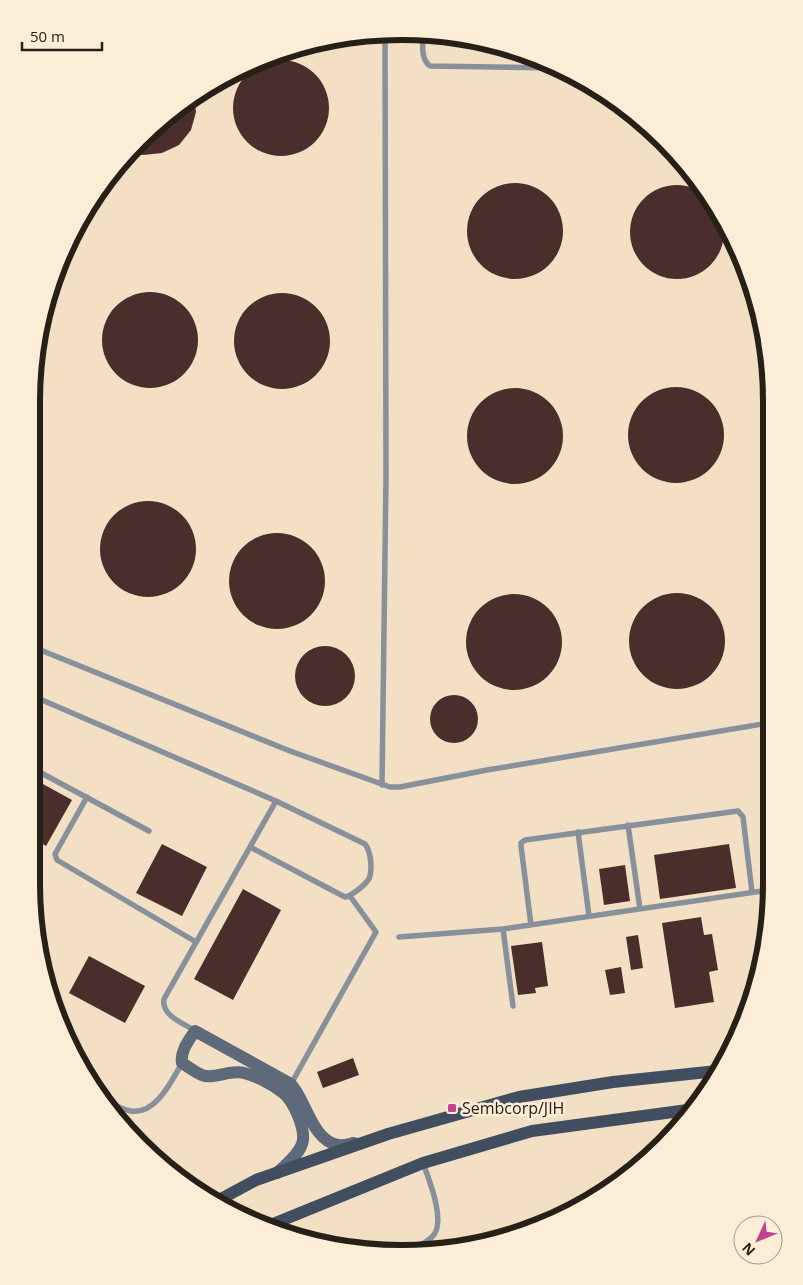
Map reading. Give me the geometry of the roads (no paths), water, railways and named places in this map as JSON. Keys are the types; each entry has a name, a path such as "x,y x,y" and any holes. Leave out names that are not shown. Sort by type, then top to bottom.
{"main road":[{"path":"223,1198 256,1180 366,1142 519,1097 613,1082 710,1072"},
{"path":"277,1223 423,1163 532,1132 682,1111"}],"street":[{"path":"277,1173 297,1153 303,1143 303,1132 298,1117 284,1093 272,1085 236,1071 203,1076 182,1063 183,1051 195,1030 291,1084 321,1135 337,1145 366,1142"}],"lane":[{"path":"382,785 386,477 385,41"},
{"path":"423,41 423,58 430,66 539,68"},
{"path":"40,650 290,751 382,785 400,787 487,770 763,724"},
{"path":"40,700 276,801 365,844 368,848 371,876 369,880 350,896 341,896 250,847"},
{"path":"40,772 149,831"},
{"path":"87,798 56,854 57,860 196,942"},
{"path":"195,1030 168,1013 163,1004 164,999 276,801"},
{"path":"531,925 521,843 525,840 578,832 735,810 740,812 743,817 752,892"},
{"path":"628,825 640,909"},
{"path":"578,832 589,916"},
{"path":"399,936 503,929 763,891"},
{"path":"291,1084 376,932 350,896"},
{"path":"503,929 513,1006"},
{"path":"115,1103 132,1111 152,1105 162,1096 182,1063"},
{"path":"420,1244 432,1237 438,1228 438,1215 432,1187 423,1163"}],"place":[{"name":"Sembcorp/JIH","path":"452,1108"}]}
